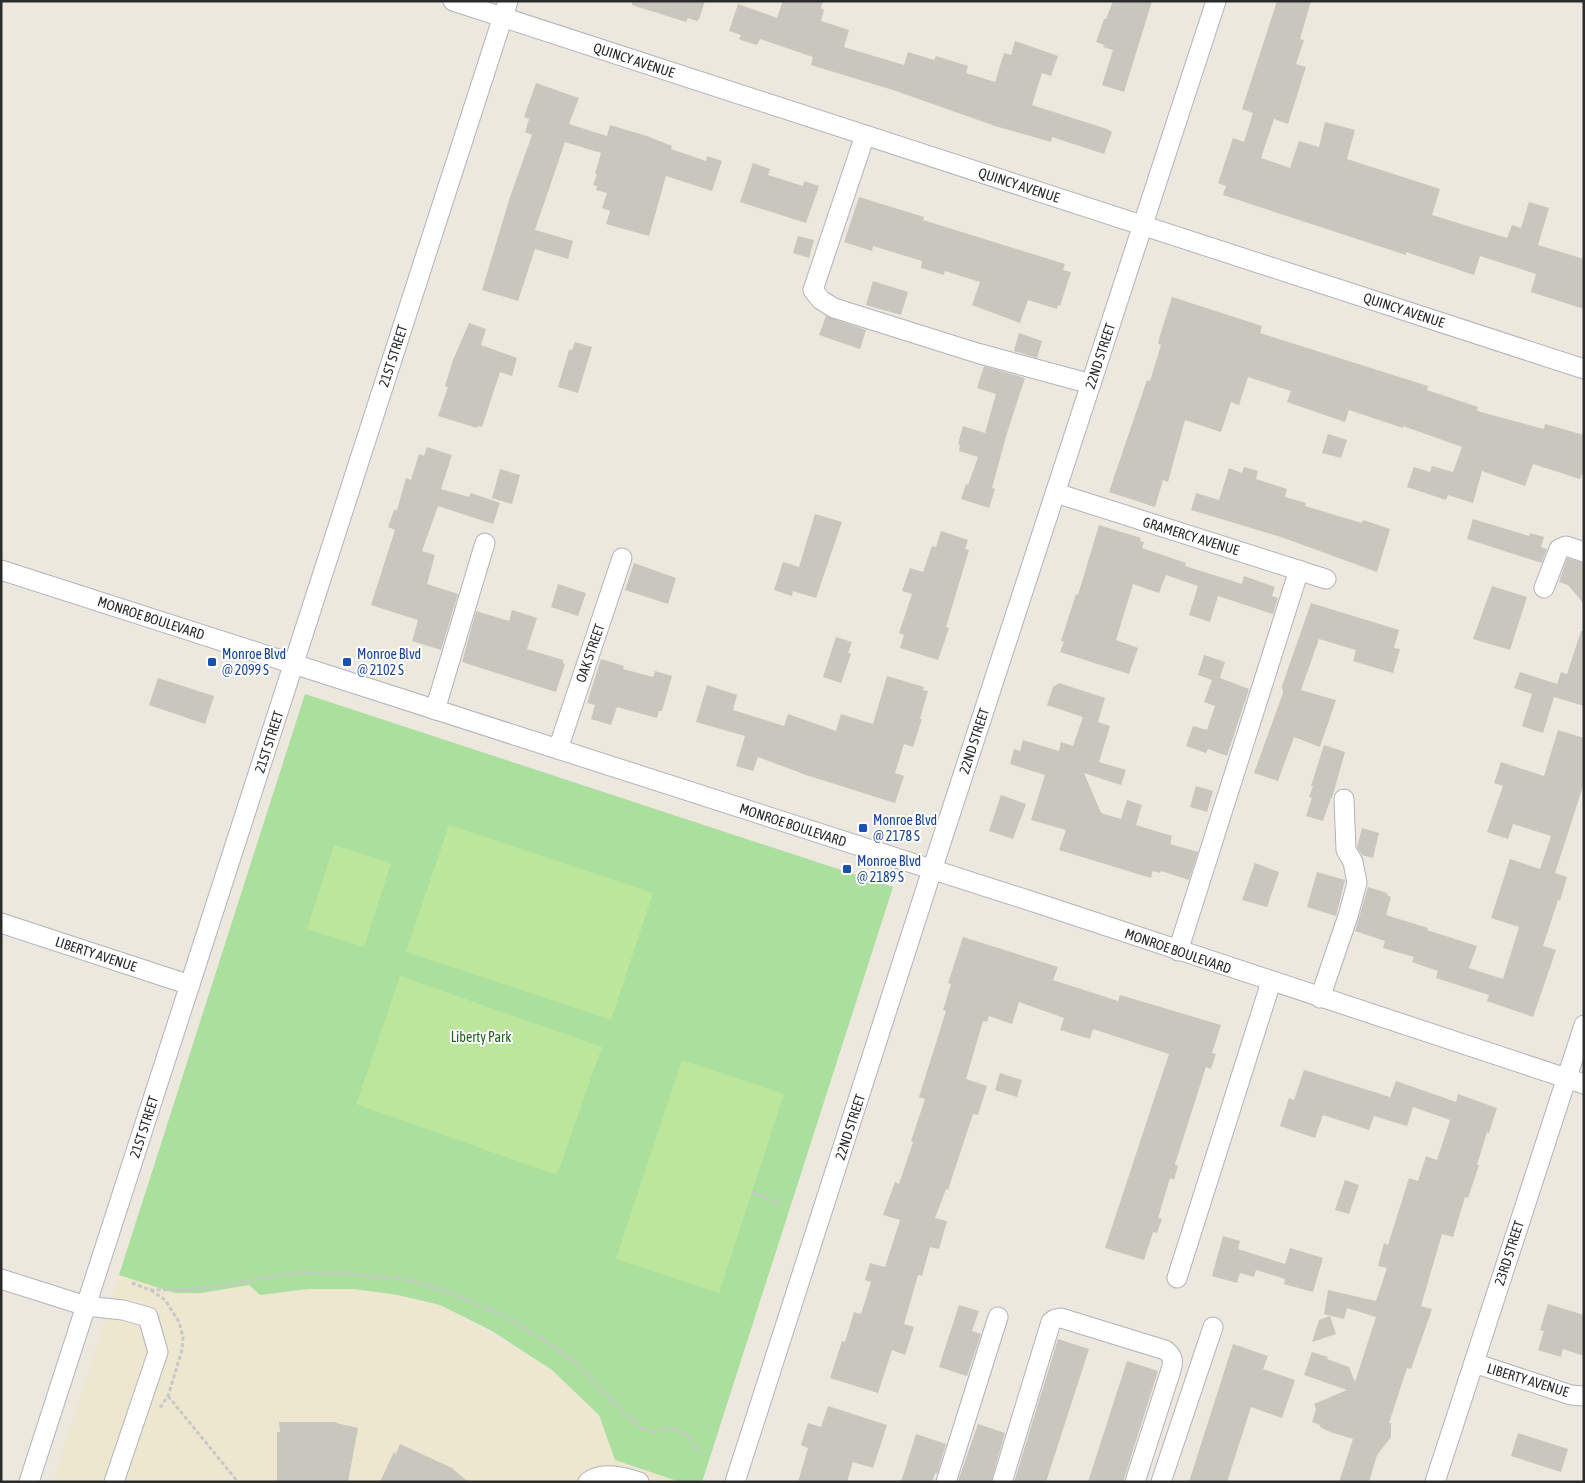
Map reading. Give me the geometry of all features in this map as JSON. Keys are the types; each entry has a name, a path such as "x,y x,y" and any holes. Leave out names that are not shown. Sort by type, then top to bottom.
{"street":[{"name":"QUINCY AVENUE","path":"454,1 506,9 865,135 1584,369"},
{"name":"22ND STREET","path":"735,1482 932,870 1216,1"},
{"name":"21ST STREET","path":"29,1482 506,9"},
{"path":"865,135 813,290 821,300 834,308 909,333 1092,384"},
{"name":"GRAMERCY AVENUE","path":"1056,493 1326,579"},
{"path":"435,710 484,543"},
{"path":"1544,588 1559,548 1566,546 1584,552"},
{"name":"OAK STREET","path":"558,749 622,558"},
{"name":"MONROE BOULEVARD","path":"1,570 1043,905 1575,1082"},
{"path":"1178,951 1299,570"},
{"path":"1320,998 1357,884 1353,862 1346,850 1344,799"},
{"name":"LIBERTY AVENUE","path":"1,923 190,985"},
{"path":"1178,1278 1272,982"},
{"name":"23RD STREET","path":"1435,1482 1474,1363 1575,1082 1584,1025"},
{"path":"1,1278 86,1306 123,1310 148,1316 158,1352 114,1482"},
{"path":"946,1482 998,1317"},
{"path":"1002,1482 1052,1322 1055,1318 1064,1318 1165,1350 1171,1354 1173,1362 1171,1370 1135,1482"},
{"path":"1161,1482 1213,1327"},
{"name":"LIBERTY AVENUE","path":"1474,1363 1571,1395 1584,1396"},
{"path":"588,1482 593,1478 617,1476 639,1482"}],"path":[{"path":"752,1192 782,1204"},
{"path":"132,1283 150,1290 202,1289 298,1272 340,1272 408,1280 440,1289 499,1313 550,1344 578,1364 620,1409 643,1429 654,1432 665,1428 680,1430 689,1437 701,1454"},
{"path":"168,1396 238,1482"}],"shaded area":[{"path":"119,1275 175,1293 201,1293 249,1285 308,1289 354,1289 398,1295 440,1305 552,1370 599,1415 615,1460 680,1482 53,1482"}],"green space":[{"name":"Liberty Park","path":"305,694 893,887 702,1482 680,1482 615,1460 599,1415 552,1370 492,1331 440,1305 398,1295 354,1289 308,1289 260,1295 249,1285 201,1293 175,1293 119,1275"},
{"path":"449,825 653,893 611,1020 406,952"},
{"path":"334,845 391,863 364,947 307,929"},
{"path":"400,976 602,1047 557,1175 356,1104"},
{"path":"682,1060 784,1094 719,1293 616,1259"}],"building":[{"path":"632,1 705,1 699,19 697,21 688,18 686,22 632,5"},
{"path":"783,1 823,1 821,8 824,10 821,21 849,30 844,47 904,65 908,52 934,60 936,56 968,66 966,73 995,82 1004,53 1011,55 1015,41 1058,56 1051,76 1042,73 1032,105 1112,132 1104,154 1052,137 1051,142 995,126 896,91 811,65 813,57 760,39 757,45 741,40 739,39 741,35 729,31 738,4 777,18"},
{"path":"1113,1 1152,1 1124,92 1102,85 1113,50 1103,47 1104,45 1096,42"},
{"path":"1277,1 1311,1 1300,39 1304,40 1296,64 1306,67 1288,124 1274,119 1261,158 1290,168 1299,141 1319,147 1325,122 1355,130 1347,159 1440,189 1432,215 1507,238 1512,225 1521,228 1529,202 1549,208 1538,245 1584,259 1584,309 1531,292 1536,274 1480,256 1474,275 1406,252 1406,255 1223,195 1226,186 1218,183 1233,138 1244,142 1253,113 1242,109"},
{"path":"536,83 579,98 569,124 607,136 610,125 647,136 672,146 671,149 706,161 707,156 722,161 712,191 666,176 649,236 606,224 610,211 602,208 607,193 596,190 597,186 593,185 601,153 565,142 535,230 573,241 568,259 535,249 518,301 482,290 510,197 532,135 525,132 529,119 524,117"},
{"path":"753,163 770,169 768,175 803,186 804,181 819,186 806,223 740,202"},
{"path":"859,197 924,217 923,220 1065,264 1063,270 1071,272 1060,306 1058,305 1057,309 1028,300 1020,323 972,305 980,282 945,271 944,275 921,268 922,261 873,246 872,251 844,242"},
{"path":"798,236 814,240 809,258 793,253"},
{"path":"873,281 908,292 901,315 866,305"},
{"path":"1172,297 1262,326 1260,333 1428,386 1427,390 1478,407 1477,411 1544,429 1545,424 1584,435 1584,469 1580,479 1533,464 1525,486 1482,471 1473,503 1448,495 1446,500 1407,487 1414,467 1430,472 1432,466 1453,472 1462,447 1403,426 1403,428 1349,410 1345,422 1287,402 1291,391 1248,377 1239,405 1231,402 1221,432 1185,420 1168,482 1163,480 1155,507 1109,492 1147,380 1150,381 1161,345 1158,344 1159,339"},
{"path":"826,316 866,330 860,349 819,335"},
{"path":"469,323 486,329 481,345 517,358 512,376 500,372 482,427 478,426 477,428 438,416 448,387 445,386 453,360"},
{"path":"1019,333 1042,341 1037,358 1014,351"},
{"path":"575,342 592,347 578,393 558,387 569,350 572,350"},
{"path":"984,366 1025,378 1007,433 992,488 995,489 989,508 961,499 978,457 959,451 960,445 958,444 963,426 985,433 996,394 977,388"},
{"path":"1328,434 1347,440 1341,458 1322,453"},
{"path":"427,447 452,455 441,489 469,497 471,493 500,503 493,524 438,506 422,551 435,555 427,584 458,594 441,650 412,641 418,620 371,605 395,530 388,527 394,510 397,510 406,478 411,480 419,454 424,456"},
{"path":"1244,467 1258,471 1256,479 1287,489 1285,497 1306,503 1305,506 1362,523 1363,520 1390,529 1377,572 1281,537 1191,510 1196,493 1219,500 1229,468 1242,473"},
{"path":"500,469 520,475 512,504 492,498"},
{"path":"815,514 842,522 816,598 793,591 792,596 774,590 783,562 799,567"},
{"path":"1473,519 1529,536 1530,533 1544,537 1541,547 1547,549 1542,563 1467,539"},
{"path":"1099,525 1141,538 1140,541 1144,542 1142,548 1186,563 1185,566 1242,584 1244,576 1275,587 1272,596 1278,598 1273,614 1218,596 1210,622 1189,615 1198,586 1166,575 1159,593 1133,584 1116,640 1138,648 1129,674 1060,652 1064,642 1061,641 1076,594 1078,595"},
{"path":"941,531 968,540 965,549 969,550 946,627 949,628 938,660 900,648 904,635 899,633 912,594 902,591 910,568 923,572 932,546 936,547"},
{"path":"1567,558 1584,563 1584,604 1568,585 1559,582"},
{"path":"634,563 676,578 668,604 625,590"},
{"path":"558,584 586,593 578,616 551,607"},
{"path":"1492,586 1527,597 1510,650 1473,639"},
{"path":"1311,603 1399,630 1394,648 1400,649 1393,673 1353,661 1356,650 1319,639 1301,690 1336,700 1320,747 1294,737 1278,781 1254,773 1283,693 1282,686"},
{"path":"512,610 537,618 527,649 563,660 565,664 556,692 462,662 476,611 509,621"},
{"path":"1581,631 1584,631 1584,706 1554,697 1543,733 1522,726 1532,694 1514,688 1520,672 1557,684 1561,672 1567,674"},
{"path":"836,637 852,642 848,653 851,654 841,683 823,677"},
{"path":"1204,655 1225,662 1220,678 1249,689 1227,756 1208,749 1206,753 1186,746 1193,726 1207,730 1215,706 1204,702 1212,680 1198,675"},
{"path":"601,659 624,666 623,669 653,677 655,671 672,676 662,711 659,711 657,718 617,707 611,725 591,719 595,705 587,703"},
{"path":"887,676 924,687 923,690 928,691 913,747 904,744 895,773 904,776 895,803 806,775 758,757 753,771 736,766 745,736 696,722 707,685 737,695 733,710 784,726 788,714 836,731 841,714 873,724"},
{"path":"158,678 214,696 205,724 149,705"},
{"path":"1059,683 1105,698 1098,722 1110,726 1099,762 1126,770 1121,785 1084,773 1101,813 1121,819 1127,800 1142,805 1136,825 1172,836 1170,844 1198,852 1189,880 1161,871 1160,873 1153,871 1151,878 1059,850 1066,830 1031,820 1045,775 1010,764 1014,749 1020,751 1023,740 1059,751 1061,742 1073,746 1083,717 1047,705 1053,687"},
{"path":"1558,730 1584,738 1584,783 1555,873 1567,877 1543,946 1556,950 1533,1017 1487,1001 1489,995 1436,978 1438,971 1412,962 1414,957 1383,948 1385,941 1355,931 1368,887 1387,893 1391,897 1386,915 1477,946 1469,968 1503,979 1519,927 1491,918 1510,859 1540,869 1551,836 1513,824 1508,839 1487,832 1503,786 1494,783 1501,762 1544,776"},
{"path":"1324,745 1345,752 1332,798 1323,821 1306,816 1312,798 1309,797 1313,786 1311,786"},
{"path":"1196,786 1213,791 1207,812 1190,807"},
{"path":"1001,795 1026,804 1013,839 989,831"},
{"path":"1362,828 1379,833 1373,858 1362,855 1357,847"},
{"path":"1255,863 1279,872 1267,907 1242,900"},
{"path":"1317,872 1345,880 1336,916 1307,907"},
{"path":"963,937 1058,967 1053,980 1118,1001 1120,995 1221,1025 1212,1053 1216,1054 1211,1069 1206,1067 1175,1164 1178,1166 1174,1180 1170,1178 1158,1218 1162,1219 1157,1233 1153,1232 1144,1260 1105,1248 1169,1054 1093,1029 1090,1039 1060,1030 1064,1018 1019,1002 1012,1024 989,1016 987,1022 983,1021 966,1079 987,1086 978,1115 973,1114 948,1190 946,1189 935,1218 947,1221 939,1249 930,1247 922,1276 918,1275 904,1324 914,1327 905,1355 892,1350 878,1393 830,1378 842,1341 845,1342 854,1312 861,1314 871,1282 865,1280 870,1263 885,1267 900,1220 883,1215 895,1182 899,1184 913,1142 911,1141 925,1099 919,1097 946,1011 943,1010 951,984 948,983"},
{"path":"1304,1070 1390,1097 1396,1081 1456,1102 1458,1094 1497,1108 1489,1133 1487,1132 1477,1165 1479,1165 1468,1198 1465,1197 1453,1237 1442,1234 1421,1306 1432,1309 1411,1369 1407,1368 1389,1423 1391,1423 1391,1437 1377,1455 1369,1482 1339,1482 1353,1439 1330,1432 1312,1422 1316,1409 1314,1404 1347,1390 1304,1375 1312,1352 1349,1367 1355,1382 1376,1317 1347,1308 1344,1319 1324,1314 1328,1290 1376,1301 1387,1268 1378,1266 1384,1243 1388,1245 1409,1178 1418,1181 1426,1156 1437,1160 1450,1120 1413,1107 1407,1126 1374,1116 1369,1130 1323,1115 1315,1138 1280,1126 1289,1098 1294,1100"},
{"path":"1000,1073 1022,1080 1017,1097 995,1090"},
{"path":"1345,1180 1359,1185 1349,1214 1335,1210"},
{"path":"1223,1236 1240,1241 1238,1249 1285,1264 1290,1248 1323,1258 1313,1292 1284,1284 1285,1279 1256,1270 1254,1277 1240,1273 1237,1283 1212,1276"},
{"path":"1548,1304 1584,1315 1584,1356 1563,1349 1561,1357 1538,1350 1544,1331 1540,1330"},
{"path":"959,1305 979,1311 972,1331 981,1334 967,1376 939,1367"},
{"path":"1330,1316 1336,1334 1312,1342 1319,1320"},
{"path":"1058,1339 1089,1349 1046,1482 1014,1482"},
{"path":"1233,1344 1268,1356 1263,1369 1295,1380 1282,1418 1251,1407 1227,1482 1189,1482"},
{"path":"1127,1361 1158,1371 1123,1482 1088,1482"},
{"path":"828,1406 887,1425 873,1468 853,1462 847,1482 798,1482 808,1448 801,1445 808,1423 821,1427"},
{"path":"279,1422 337,1422 358,1428 348,1482 277,1482 277,1432 280,1432"},
{"path":"978,1424 1005,1433 991,1482 958,1481"},
{"path":"1518,1433 1568,1449 1561,1472 1511,1456"},
{"path":"916,1434 946,1444 937,1474 935,1473 932,1482 901,1482"},
{"path":"400,1444 452,1468 468,1482 380,1482 394,1452 396,1454"}],"place":[{"name":"Monroe Blvd @ 2099 S","path":"212,662"},
{"name":"Monroe Blvd @ 2102 S","path":"347,662"},
{"name":"Monroe Blvd @ 2178 S","path":"863,828"},
{"name":"Monroe Blvd @ 2189 S","path":"847,869"}]}
